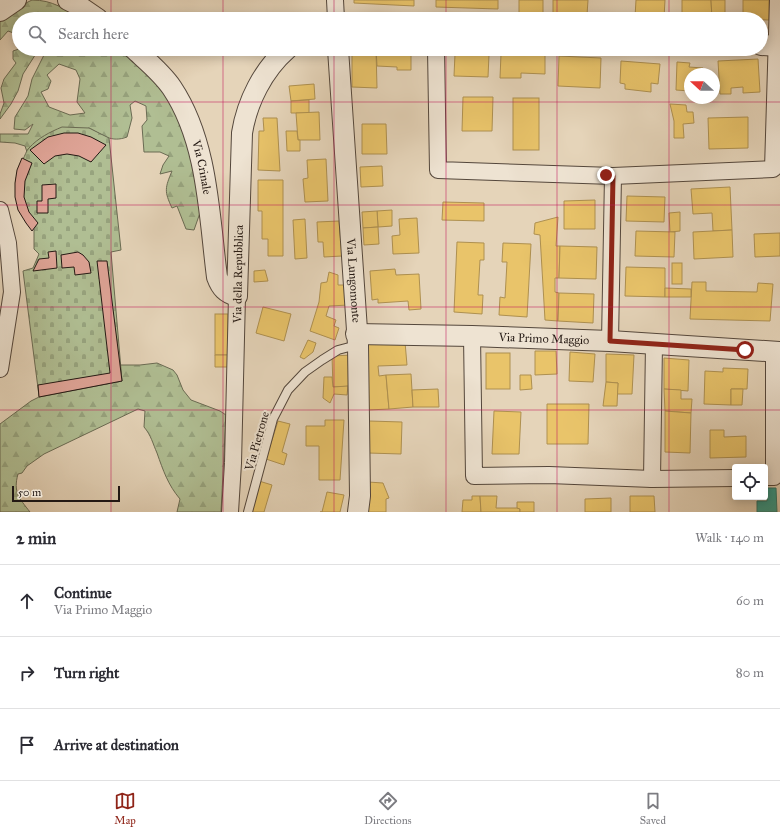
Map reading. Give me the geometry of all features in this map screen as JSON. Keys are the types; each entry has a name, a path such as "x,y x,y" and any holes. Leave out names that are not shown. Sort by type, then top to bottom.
{"street":[{"path":"0,11 16,0"},
{"path":"68,0 88,12"},
{"path":"335,0 336,12"},
{"path":"436,56 438,170 613,176 774,172 772,45 778,0"},
{"name":"Via Crinale","path":"142,56 172,87 183,107 193,131 200,154 203,172 217,277 220,285 228,293 237,296"},
{"name":"Via della Repubblica","path":"230,512 233,463 242,133 248,108 265,75 280,56"},
{"name":"Via Lungomonte","path":"338,56 357,340 360,496 358,512"},
{"path":"610,341 613,176"},
{"path":"0,210 8,243 12,292 0,369"},
{"path":"472,336 474,476 549,475 652,479 732,478"},
{"name":"Via Primo Maggio","path":"357,340 472,336 610,341 777,352"},
{"path":"652,479 654,344"},
{"path":"768,477 774,477 777,352"}],"lane":[{"name":"Via Pietrone","path":"248,512 274,419 288,390 305,372 338,350 357,340"}],"green space":[{"path":"32,0 52,3 69,12 12,12 12,32 8,31 0,40 0,20 6,13"},
{"path":"13,56 35,56 23,74 18,91 11,104 0,119 0,114 4,103 1,88 4,79 16,63"},
{"path":"44,56 132,56 166,94 186,133 201,210 194,230 186,229 177,206 172,208 166,190 172,171 160,174 163,165 169,156 160,152 144,152 142,126 147,120 146,106 135,101 130,105 132,118 127,137 112,139 89,128 28,149 27,152 25,146 15,143 0,142 0,134 28,134 33,124 25,130 14,129 15,117 28,96 32,79","holes":["59,64 76,70 80,79 77,102 85,113 70,115 49,107 41,92 48,89 51,81 47,75"]},
{"path":"62,127 89,128 109,138 121,250 111,252 122,381 39,396 23,271 33,268 39,254 34,249 34,229 22,214 18,205 15,187 19,168 28,149 40,138"},
{"path":"157,363 173,370 177,375 183,390 191,400 220,411 226,415 221,512 177,512 180,499 169,483 152,440 144,427 145,411 138,409 44,454 27,466 22,473 18,474 16,486 20,499 30,512 0,512 0,424 31,401 39,397 122,381 120,365"}],"building: Homes":[{"path":"354,0 414,0 414,6 354,3"},
{"path":"436,0 498,0 498,9 436,7"},
{"path":"519,0 543,0 543,12 519,12"},
{"path":"553,0 588,0 587,12 553,12"},
{"path":"636,0 665,0 664,12 635,12"},
{"path":"682,0 711,0 712,12 682,12"},
{"path":"711,0 725,0 725,12 712,12"},
{"path":"743,0 769,0 769,20 768,12 743,12"},
{"path":"352,56 376,56 377,88 352,87"},
{"path":"376,56 411,56 411,70 397,70 397,67 377,66"},
{"path":"455,56 489,56 488,77 454,76"},
{"path":"501,56 545,56 545,74 521,73 521,78 500,78"},
{"path":"559,56 601,58 600,88 558,86"},
{"path":"758,59 760,92 743,93 743,87 731,88 731,94 720,94 720,68 718,68 718,61"},
{"path":"621,61 660,64 658,84 651,83 651,92 625,89 625,84 620,83"},
{"path":"677,62 690,63 689,67 703,68 684,68 684,91 676,90"},
{"path":"314,84 315,99 291,101 289,86"},
{"path":"463,97 493,97 492,131 462,131"},
{"path":"513,98 539,98 539,150 513,150"},
{"path":"309,100 309,113 291,113 291,101"},
{"path":"670,104 686,105 687,112 693,112 694,123 683,124 684,138 674,138 674,121"},
{"path":"319,112 320,140 298,140 296,113"},
{"path":"748,117 748,148 709,149 708,118"},
{"path":"263,118 277,118 280,171 258,170 259,131 264,131"},
{"path":"362,124 386,124 387,154 362,154"},
{"path":"286,131 297,131 298,140 300,140 300,151 287,151"},
{"path":"326,159 328,201 305,202 303,179 308,178 307,160"},
{"path":"382,166 383,186 361,187 360,167"},
{"path":"258,180 283,180 283,256 268,256 268,239 262,239 262,211 258,211"},
{"path":"730,187 732,230 713,231 712,213 693,214 691,189"},
{"path":"627,196 665,197 664,222 626,221"},
{"path":"595,200 595,229 564,229 564,201"},
{"path":"443,202 484,203 484,221 442,220"},
{"path":"392,210 392,226 378,227 377,211"},
{"path":"377,211 378,227 363,228 362,212"},
{"path":"680,212 680,231 670,232 669,213"},
{"path":"558,217 556,246 560,246 559,278 555,278 555,292 559,293 558,321 545,320 540,235 534,234 535,223"},
{"path":"417,218 419,253 393,254 392,236 400,235 399,219"},
{"path":"305,219 307,258 295,259 293,220"},
{"path":"339,221 342,256 324,257 323,242 318,242 317,222"},
{"path":"378,227 379,244 364,245 363,228"},
{"path":"732,230 733,257 694,259 693,232"},
{"path":"636,231 675,232 674,257 635,256"},
{"path":"780,233 780,256 755,257 754,234"},
{"path":"457,242 484,243 484,260 480,260 478,295 483,295 482,314 454,312"},
{"path":"503,243 531,244 527,317 499,315 500,297 505,298 507,262 502,262"},
{"path":"560,246 597,247 596,279 559,278"},
{"path":"672,263 682,263 682,284 672,284"},
{"path":"626,267 665,268 665,297 625,296"},
{"path":"395,269 396,275 419,274 421,309 409,310 408,301 378,303 378,299 372,300 370,271"},
{"path":"265,270 268,281 254,282 254,271"},
{"path":"329,272 338,275 338,285 347,285 349,305 329,306 326,316 336,320 334,326 339,328 335,340 310,331 319,302 321,283 327,282"},
{"path":"692,282 706,282 706,291 757,292 758,283 773,284 770,321 690,319"},
{"path":"665,288 691,289 691,297 665,297"},
{"path":"559,293 594,294 593,323 558,321"},
{"path":"263,307 291,314 284,341 256,333"},
{"path":"215,314 228,314 228,355 215,355"},
{"path":"308,340 316,343 313,352 304,359 300,357"},
{"path":"405,342 407,365 378,366 379,376 386,375 389,409 368,410 364,344"},
{"path":"535,351 556,351 557,374 535,375"},
{"path":"570,352 595,354 593,382 569,381"},
{"path":"486,353 510,353 510,389 486,389"},
{"path":"606,354 634,355 632,394 617,394 618,383 606,382"},
{"path":"215,355 228,355 229,367 215,367"},
{"path":"352,355 353,386 333,387 332,356"},
{"path":"664,358 689,360 688,391 664,389"},
{"path":"723,368 748,369 747,389 731,389 731,405 704,404 705,371 723,372"},
{"path":"411,374 413,407 389,409 386,375"},
{"path":"520,375 531,375 532,389 520,390"},
{"path":"324,377 332,377 333,387 348,386 347,395 334,394 330,403 323,398"},
{"path":"606,382 618,383 617,406 603,406"},
{"path":"438,389 439,407 413,407 412,390"},
{"path":"664,389 681,390 681,399 692,399 691,413 665,411"},
{"path":"731,389 743,389 742,405 731,405"},
{"path":"547,404 589,404 588,444 547,444"},
{"path":"494,411 521,412 519,454 492,454"},
{"path":"665,411 691,413 690,453 665,452"},
{"path":"325,420 344,420 340,480 319,480 319,446 306,446 306,426 325,426"},
{"path":"278,421 290,424 282,452 287,454 284,465 266,459"},
{"path":"369,421 402,422 401,454 368,453"},
{"path":"710,430 724,430 724,437 746,436 746,457 710,458"},
{"path":"259,481 272,485 264,512 251,512"},
{"path":"368,482 383,483 389,498 386,499 386,512 364,512"},
{"path":"327,492 344,495 340,512 322,512"},
{"path":"472,496 480,496 481,512 462,512 463,500 472,500"},
{"path":"480,496 497,496 496,508 517,508 520,509 520,512 481,512"},
{"path":"630,496 654,496 655,512 630,512"},
{"path":"611,498 611,512 585,512 585,499"},
{"path":"517,502 534,502 534,512 520,512 520,509 517,508"}],"building: Schools":[{"path":"768,488 776,488 777,512 757,512 757,501 767,501"}],"building: Other":[{"path":"64,133 78,133 91,137 106,145 91,162 79,156 67,154 55,156 44,164 30,150 48,137"},
{"path":"22,158 32,163 25,181 24,197 29,212 38,223 32,231 18,210 15,197 17,170"},
{"path":"56,184 56,198 48,199 48,213 37,213 37,201 42,201 42,185"},
{"path":"56,251 57,268 33,271 39,259 49,258 48,252"},
{"path":"78,252 89,262 91,273 75,275 74,267 62,268 61,255"},
{"path":"97,261 107,261 122,381 39,397 38,385 110,373"}],"route":[{"path":"606,175 613,176 610,341 745,350"}]}
